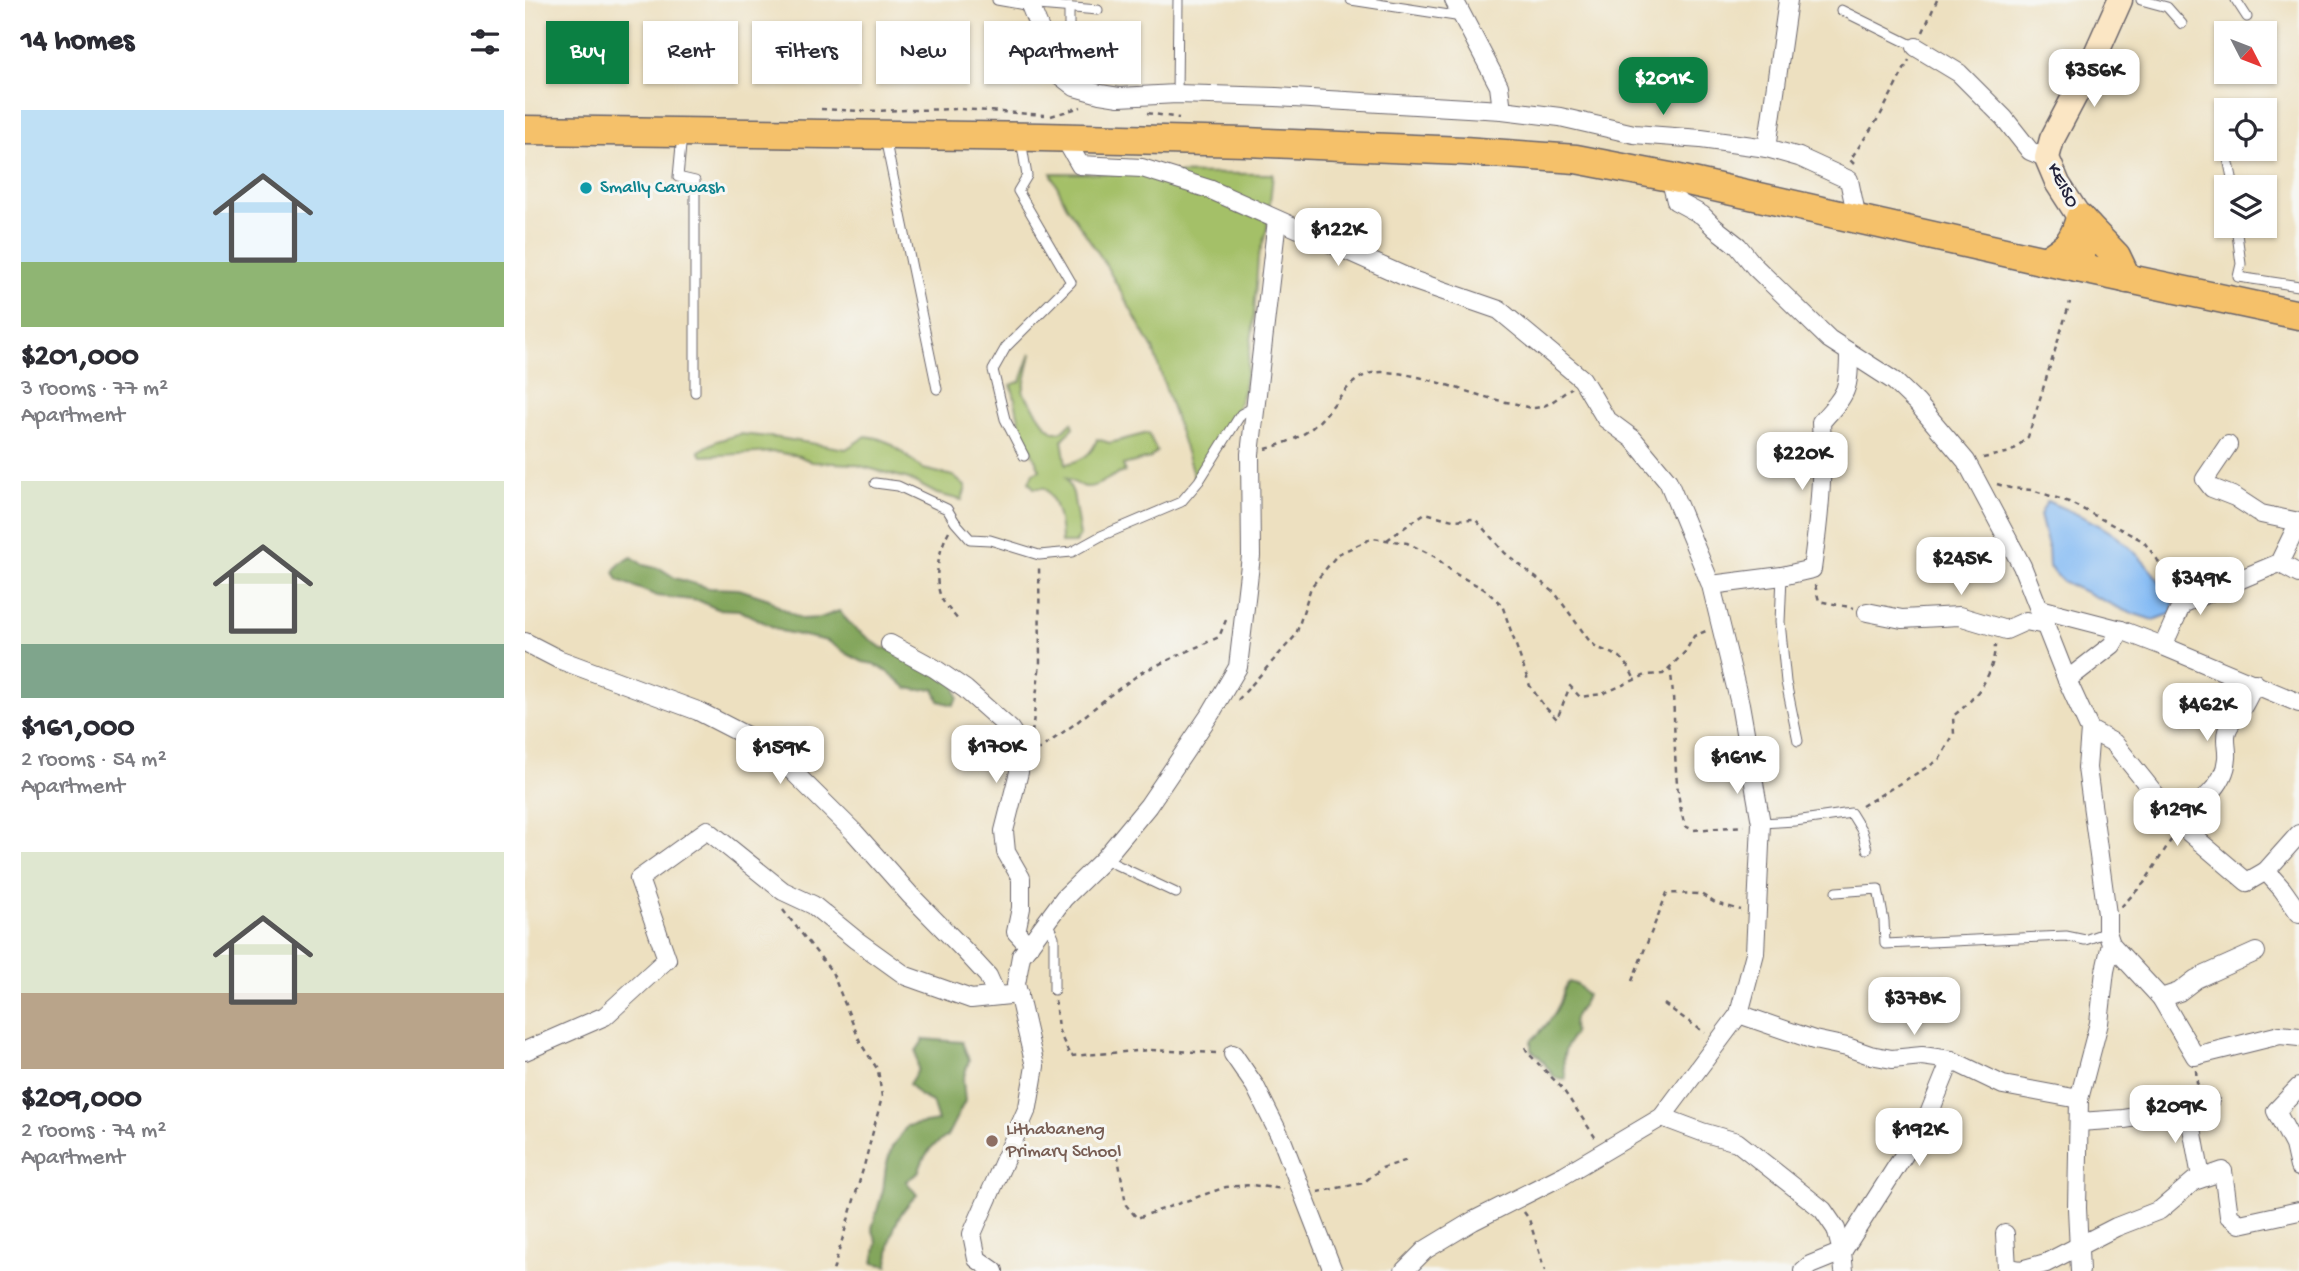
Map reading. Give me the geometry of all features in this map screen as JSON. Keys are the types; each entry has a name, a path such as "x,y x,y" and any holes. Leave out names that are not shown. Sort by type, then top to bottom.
{"main road":[{"path":"525,130 885,136 1044,133 1464,151 1576,159 1670,177 2127,279 2288,303"},
{"path":"2045,261 2067,248 2084,223"},
{"path":"2077,268 2084,223"},
{"path":"2084,223 2116,256 2127,279"}],"street":[{"path":"1454,0 1499,86 1502,110"},
{"path":"1767,148 1788,0"},
{"name":"KEISO","path":"2084,223 2058,184 2047,158 2052,139 2123,1"},
{"path":"1030,6 1058,74 1075,87 1100,94 1119,97 1177,94 1276,97 1502,110 1560,117 1634,134 1767,148 1852,172 1857,218"},
{"path":"1916,47 1959,74 2004,118 2030,151 2047,158"},
{"path":"1044,133 1080,164 1142,168 1209,190 1415,281 1499,310 1582,379 1606,419 1633,439 1668,481 1711,585 1739,704 1761,825 1755,953 1739,1014 1662,1117 1564,1175 1473,1221 1425,1250 1404,1271"},
{"path":"1670,177 1676,201 1702,215 1715,229 1738,246 1755,267 1829,339 1894,382 1917,403 1966,461 2001,525 2090,730 2087,768 2109,939 2099,1023 2079,1099 2080,1271"},
{"path":"994,1271 977,1259 972,1234 1028,1107 1035,1066 1016,984 1021,956 1064,898 1104,859 1147,806 1211,713 1238,667 1251,556 1249,454 1277,220"},
{"path":"1711,585 1782,576 1812,569 1821,507 1821,422 1844,397 1849,377 1849,352"},
{"path":"2162,646 2182,604 2279,563 2299,522 2262,514 2235,497 2212,488 2205,479 2228,445"},
{"path":"2279,563 2299,575"},
{"path":"1867,612 1902,619 1959,616 2005,630 2042,617 2121,630 2299,703"},
{"path":"2067,680 2112,645 2121,630"},
{"path":"525,642 558,659 698,711 768,747 855,833 980,967 988,976 997,996"},
{"path":"890,645 934,668 965,689 1024,745 1004,831 1006,852 1021,878 1021,908 1016,932 1029,946"},
{"path":"2176,821 2212,793 2225,770 2225,735 2255,683"},
{"path":"2090,730 2114,743 2176,821 2247,882 2266,871 2299,834"},
{"path":"525,1051 605,1016 667,959 639,879 707,830 783,891 813,905 906,976 971,999 1019,995"},
{"path":"2266,871 2299,913"},
{"path":"2109,939 2161,998 2195,1056 2280,1035 2299,1037"},
{"path":"2161,998 2179,992 2196,979 2256,952"},
{"path":"1739,1014 1814,1040 1870,1055 1892,1059 1922,1056 1951,1060 2003,1086 2079,1099"},
{"path":"1233,1055 1255,1086 1282,1140 1333,1271"},
{"path":"1803,1271 1809,1265 1842,1252 1927,1119 1951,1060"},
{"path":"2299,1087 2276,1111 2297,1146 2299,1167"},
{"path":"2079,1122 2168,1112 2210,1100"},
{"path":"2187,1106 2201,1177"},
{"path":"1662,1117 1737,1142 1823,1210 1836,1229 1845,1271"},
{"path":"2005,1234 2007,1268 2021,1270 2046,1263 2116,1227 2160,1210 2201,1177 2223,1171 2229,1216 2240,1224 2299,1211"}],"lane":[{"path":"997,0 1030,6 1098,10"},
{"path":"1177,94 1178,0"},
{"path":"1351,0 1462,17"},
{"path":"2236,0 2247,17"},
{"path":"2123,1 2167,8 2182,24"},
{"path":"1069,7 1069,21"},
{"path":"1841,10 1916,47"},
{"path":"682,133 678,177 695,181 695,392"},
{"path":"1024,456 1005,419 993,370 1006,347 1071,282 1018,191 1044,133"},
{"path":"885,136 937,389"},
{"path":"2238,238 2241,264 2238,277 2288,303 2299,286"},
{"path":"875,483 898,486 947,509 970,539 990,540 1039,555 1072,552 1101,536 1181,502 1199,481 1241,414 1254,407"},
{"path":"1782,576 1780,622 1786,682 1798,741"},
{"path":"1761,825 1851,813 1862,831 1867,849"},
{"path":"1104,859 1176,893"},
{"path":"1836,892 1878,889 1885,943 2066,936 2085,940 2109,939"},
{"path":"1047,922 1054,937 1054,990"}],"path":[{"path":"1852,172 1850,160 1881,114 1937,0"},
{"path":"1044,133 1062,111 1092,104 1100,94"},
{"path":"821,109 961,109 1043,114 1044,133"},
{"path":"1966,461 2011,452 2028,437 2070,302"},
{"path":"1249,454 1285,444 1312,428 1330,411 1350,383 1380,372 1416,377 1496,401 1534,408 1551,402 1582,379"},
{"path":"1974,478 2010,488 2032,490 2069,502 2143,541 2157,559 2182,604"},
{"path":"1387,540 1425,513 1453,520 1475,519 1505,553 1555,593 1596,647 1620,657 1636,681"},
{"path":"955,522 942,544 938,573 941,597 958,620"},
{"path":"1211,713 1234,706 1296,635 1311,587 1338,554 1373,538 1407,543 1434,556 1454,573 1484,589 1502,606 1530,686 1557,719 1570,687 1580,696 1602,694 1646,675 1663,674 1685,652 1694,636 1722,625"},
{"path":"1039,555 1040,662 1024,745 1039,749 1142,672 1219,637 1230,609"},
{"path":"1812,569 1819,601 1867,612"},
{"path":"1851,813 1939,760 1954,734 1953,716 1980,691 1992,668 1995,637 2005,630"},
{"path":"1670,667 1675,707 1675,785 1685,826 1693,830 1761,825"},
{"path":"2107,914 2122,907 2144,883 2170,842 2176,821"},
{"path":"783,891 779,904 832,972 861,1044 878,1070 882,1097 833,1271"},
{"path":"1632,981 1667,893 1701,894 1715,903 1757,914"},
{"path":"1054,990 1058,1029 1070,1056 1150,1050 1185,1050 1233,1055"},
{"path":"1664,1004 1720,1042"},
{"path":"1525,1046 1528,1053 1562,1088 1604,1152"},
{"path":"2195,1056 2197,1083 2210,1100"},
{"path":"1117,1144 1126,1205 1137,1218 1226,1187 1251,1185 1302,1194 1334,1190 1363,1183 1382,1168 1408,1160"},
{"path":"1513,1201 1529,1219 1545,1271"}],"green space":[{"path":"1051,173 1273,174 1267,229 1258,258 1253,328 1244,389 1233,420 1194,477 1153,349 1103,260 1066,205"},
{"path":"1031,353 1023,392 1054,432 1061,432 1072,422 1074,427 1062,440 1066,464 1086,456 1097,439 1110,443 1148,433 1157,451 1150,458 1123,465 1125,472 1093,486 1082,486 1066,478 1073,493 1080,536 1075,543 1061,543 1053,500 1045,488 1034,488 1029,482 1033,473 1040,470 1022,429 1011,385 1021,381"},
{"path":"740,434 846,449 866,436 877,438 890,443 923,469 953,476 966,487 962,500 937,494 909,479 853,464 812,462 799,456 775,452 702,456 699,451 717,441"},
{"path":"632,557 643,565 661,569 675,578 709,588 739,589 769,599 802,619 820,618 839,611 853,627 882,648 897,648 954,682 958,698 953,705 939,701 934,688 907,688 874,664 863,662 827,641 781,631 739,610 717,609 700,601 657,596 618,580 614,572 620,563"},
{"path":"1569,982 1578,985 1587,995 1573,1021 1574,1034 1565,1050 1566,1079 1555,1078 1539,1056 1531,1050 1531,1041 1554,1013"},
{"path":"924,1039 962,1042 969,1060 963,1080 965,1101 947,1136 931,1148 918,1173 906,1181 917,1195 898,1219 890,1245 888,1266 873,1263 877,1242 872,1228 892,1147 907,1126 938,1121 932,1102 920,1096 909,1084 918,1070 916,1051"}],"water":[{"path":"2047,501 2100,526 2133,550 2155,575 2174,603 2171,614 2153,620 2125,611 2062,581 2049,567 2048,547 2040,515"}],"place":[{"name":"Smally Carwash","path":"586,188"},
{"name":"Lithabaneng Primary School","path":"992,1141"}]}
